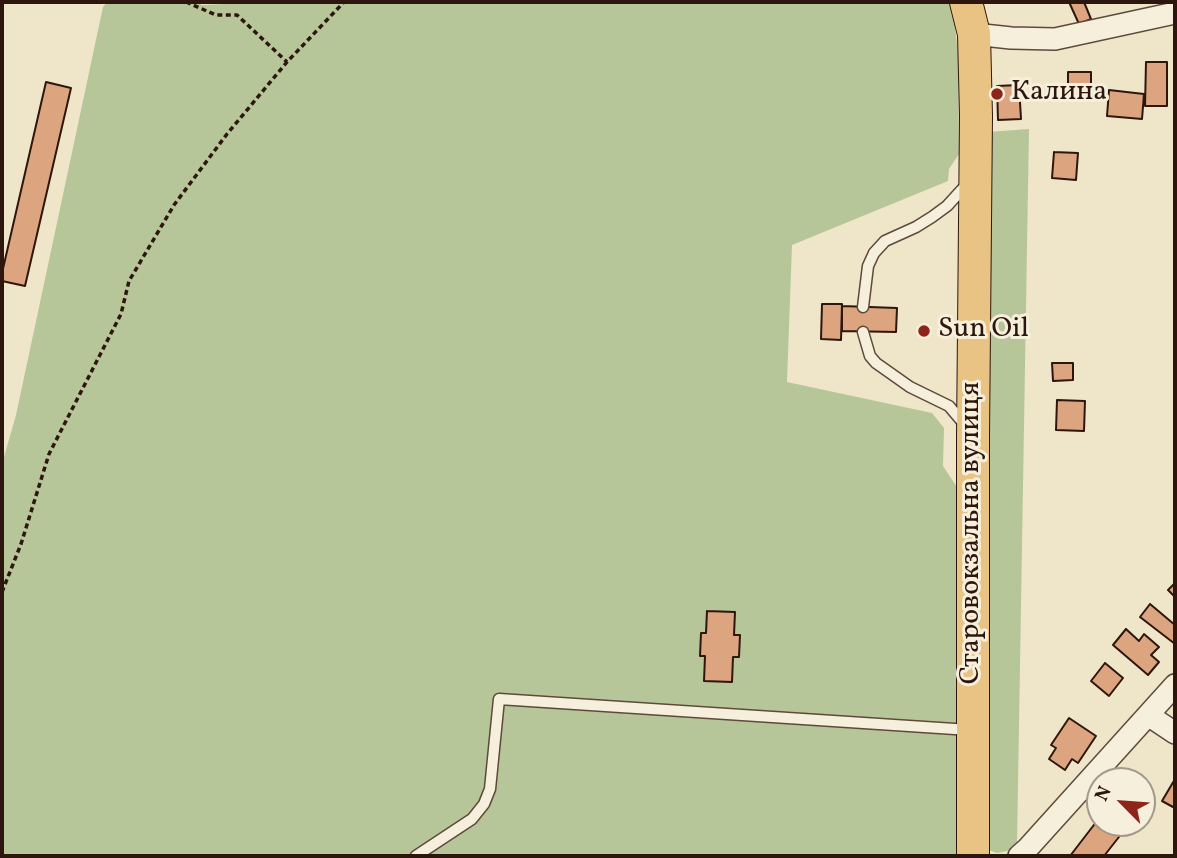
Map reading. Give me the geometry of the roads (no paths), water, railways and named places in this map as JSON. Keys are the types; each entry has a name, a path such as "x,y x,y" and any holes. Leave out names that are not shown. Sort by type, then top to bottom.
{"main road":[{"name":"Старовокзальна вулиця","path":"966,2 974,34 976,116 973,856"}],"street":[{"path":"974,34 1055,39 1175,13"},
{"path":"1019,856 1175,685"},
{"path":"1148,715 1175,733"}],"lane":[{"path":"863,307 868,266 874,253 885,241 916,227 947,206 974,177"},
{"path":"863,331 870,356 876,363 910,387 949,407 973,436"},
{"path":"416,856 472,819 484,804 490,789 499,699 973,731"}],"place":[{"name":"Калина","path":"997,94"},
{"name":"Sun Oil","path":"924,331"}]}
